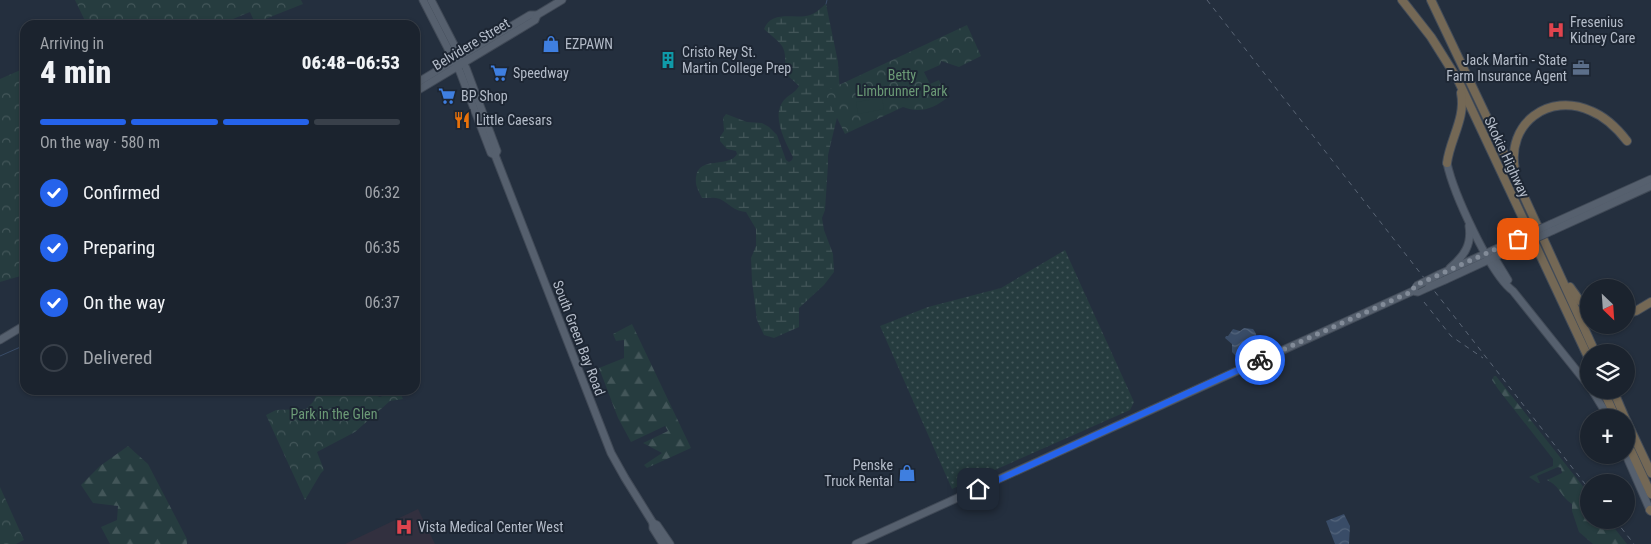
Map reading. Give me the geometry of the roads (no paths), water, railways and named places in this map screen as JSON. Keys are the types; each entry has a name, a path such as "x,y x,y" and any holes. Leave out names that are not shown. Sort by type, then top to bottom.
{"highway":[{"name":"Skokie Highway","path":"1402,0 1420,21 1458,80 1582,344"},
{"name":"Skokie Highway","path":"1431,0 1544,238 1591,344"},
{"path":"1440,51 1460,93 1462,105 1460,120 1452,140 1447,163"},
{"path":"1521,189 1514,163 1513,151 1515,142 1526,123 1545,109 1570,106 1590,110 1611,123 1627,141"},
{"path":"1544,238 1572,291 1580,301"},
{"path":"1635,311 1651,302"},
{"path":"1635,438 1651,473"},
{"path":"1635,459 1651,494"}],"main road":[{"name":"South Green Bay Road","path":"423,0 458,62"},
{"name":"South Green Bay Road","path":"431,0 497,151 496,155 607,445 624,478 653,523 657,525 670,544"},
{"name":"Belvidere Street","path":"420,89 530,14 537,15 562,0"},
{"name":"Belvidere Street","path":"420,81 458,62"},
{"path":"1447,163 1453,186 1468,220 1490,257 1497,274 1508,288 1513,291 1580,375"},
{"path":"856,544 1444,275 1490,257 1651,178"},
{"path":"1552,227 1651,186"},
{"path":"1444,275 1467,249 1470,236 1468,220"},
{"path":"0,340 20,328"},
{"path":"1630,464 1651,510"},
{"name":"South Green Bay Road","path":"653,523 653,528 663,544"}],"water":[{"path":"1244,328 1253,329 1256,333 1256,339 1243,348 1238,355 1235,355 1232,352 1232,344 1225,338 1233,329 1240,331"},
{"path":"1344,514 1350,526 1349,544 1335,544 1326,521"}],"waterway":[{"path":"826,4 827,0"},
{"path":"0,356 20,347"}],"railway":[{"path":"1207,0 1580,477"},
{"path":"1424,302 1451,336 1483,358"},
{"path":"1622,529 1634,544"}],"place":[{"name":"Fresenius Kidney Care","path":"1556,30"},
{"name":"EZPAWN","path":"551,44"},
{"name":"Cristo Rey St. Martin College Prep","path":"668,60"},
{"name":"Jack Martin - State Farm Insurance Agent","path":"1581,68"},
{"name":"Speedway","path":"499,73"},
{"name":"BP Shop","path":"447,96"},
{"name":"Little Caesars","path":"462,120"},
{"name":"Penske Truck Rental","path":"907,473"},
{"name":"Vista Medical Center West","path":"404,527"}],"park label":[{"name":"Betty Limbrunner Park","path":"902,84"},
{"name":"Park in the Glen","path":"334,414"}]}
